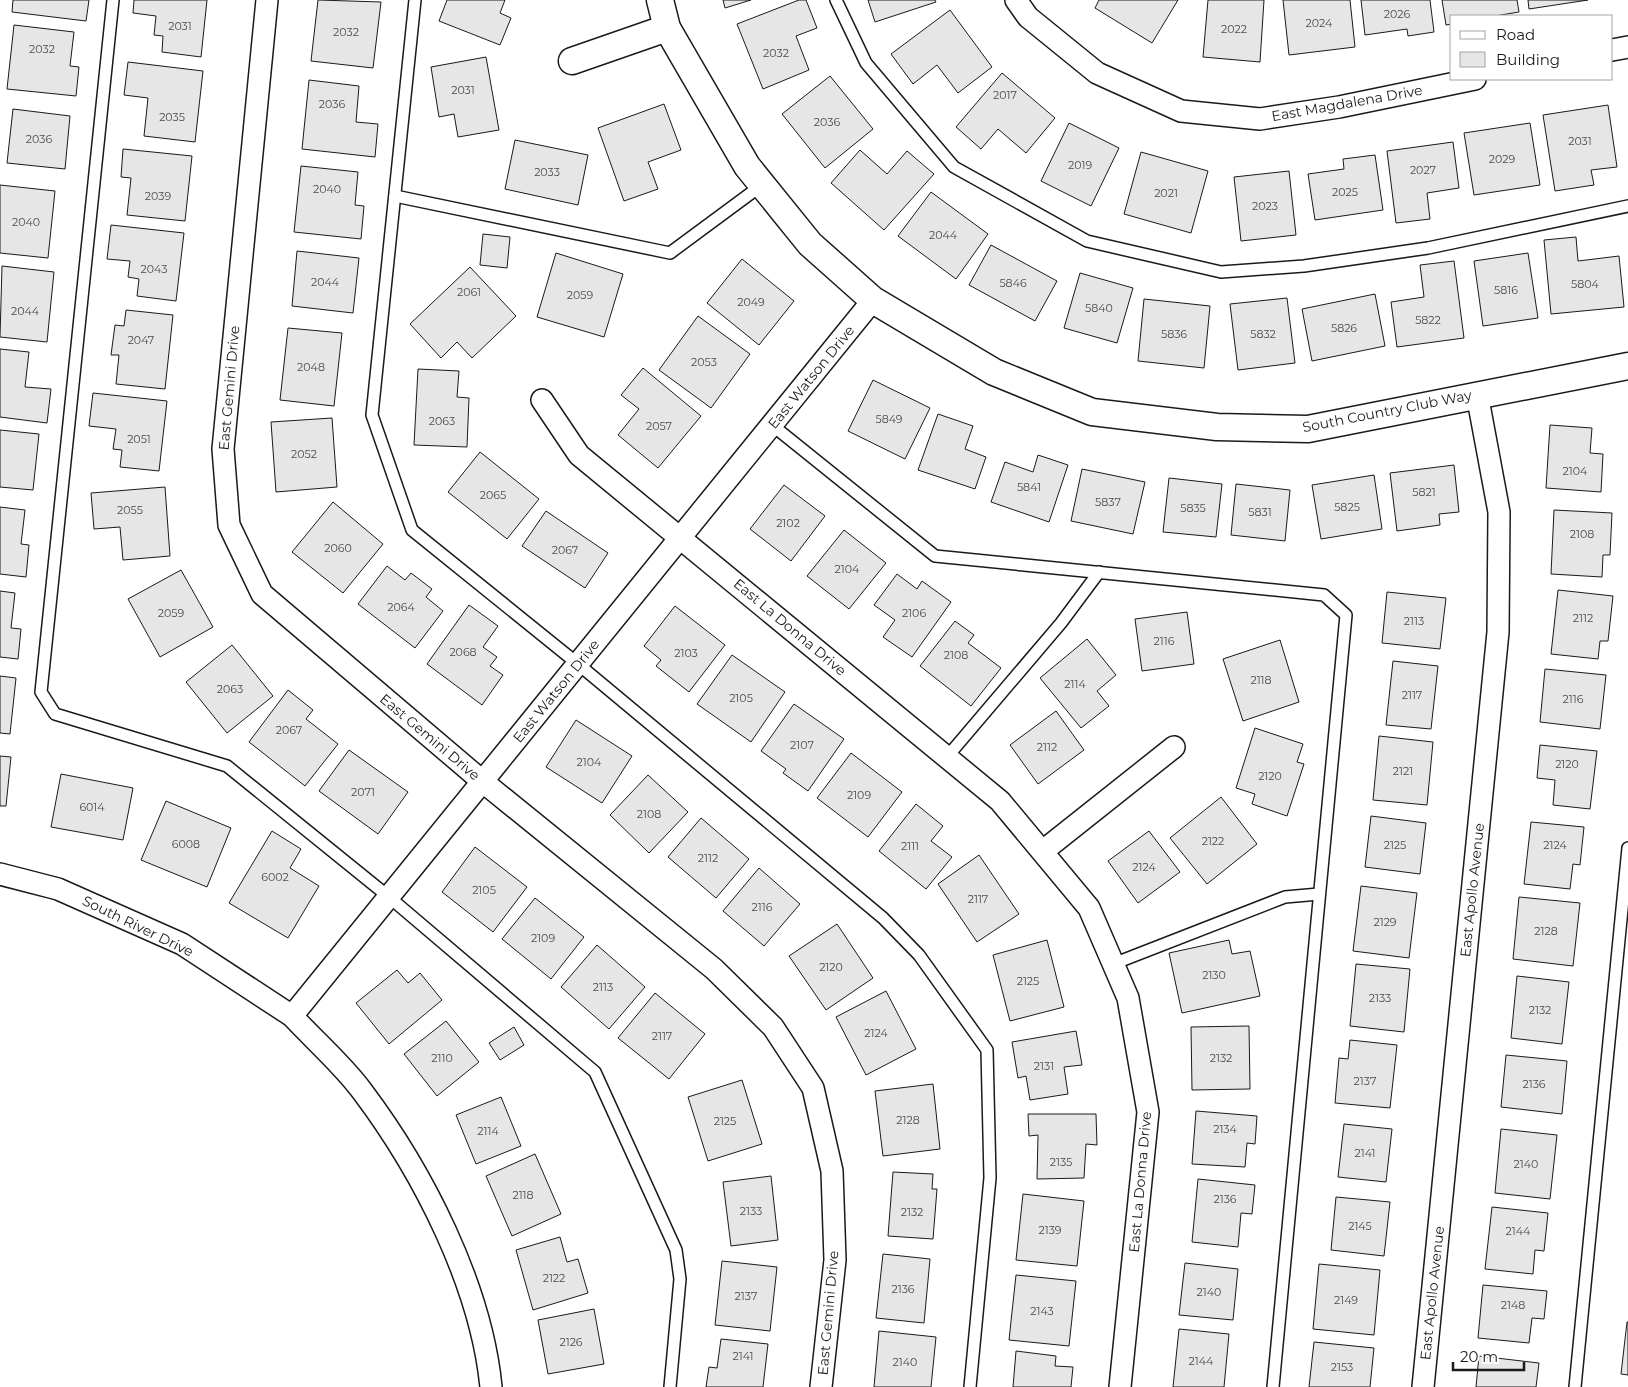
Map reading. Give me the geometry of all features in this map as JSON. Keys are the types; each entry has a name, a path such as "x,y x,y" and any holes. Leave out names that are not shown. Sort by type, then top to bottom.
{"street":[{"name":"East Gemini Drive","path":"267,0 223,449 229,524 262,594 482,781 714,969 774,1027 813,1088 832,1171 835,1260 821,1387"},
{"path":"660,0 667,28 747,166 810,244 873,300"},
{"name":"East Magdalena Drive","path":"1016,0 1028,17 1096,73 1181,111 1260,119 1339,107 1470,80"},
{"path":"572,61 667,28"},
{"path":"1613,50 1628,47"},
{"name":"East Watson Drive","path":"292,1016 682,538 873,300"},
{"name":"South Country Club Way","path":"873,300 994,372 1092,412 1217,427 1308,428 1628,366"},
{"name":"East Apollo Avenue","path":"1423,1387 1498,632 1499,512 1477,394"},
{"name":"East La Donna Drive","path":"542,400 579,455 1000,801 1089,908 1128,998 1148,1112 1120,1387"},
{"path":"1043,851 1174,747"},
{"name":"South River Drive","path":"0,874 58,889 182,944 292,1016"},
{"path":"292,1016 361,1090 416,1170 453,1248 484,1338 492,1387"}],"lane":[{"path":"113,0 41,692 55,714 227,766 389,897 595,1072 676,1250 680,1279 670,1387"},
{"path":"415,0 372,415 412,530 578,664 882,918 919,955 987,1050 990,1178 970,1387"},
{"path":"836,0 866,63 954,166 1087,241 1221,272 1304,266 1428,248 1628,206"},
{"path":"395,196 670,253 762,185"},
{"path":"772,425 935,556 1324,596 1346,616 1272,1387"},
{"path":"947,757 1061,623 1099,572"},
{"path":"1575,1387 1628,848"},
{"path":"1113,964 1285,897 1319,894"}],"building":[{"path":"13,0 89,0 86,21 12,12"},
{"path":"134,0 207,0 201,57 162,52 163,36 154,35 156,16 133,13"},
{"path":"318,0 381,2 373,68 311,61"},
{"path":"447,0 505,0 500,13 511,18 500,45 439,21"},
{"path":"723,0 751,0 725,8"},
{"path":"799,0 806,0 817,28 796,36 809,70 763,89 737,24"},
{"path":"868,0 935,0 936,2 875,22"},
{"path":"1099,0 1178,0 1152,43 1095,8"},
{"path":"1208,0 1264,0 1260,62 1203,57"},
{"path":"1283,0 1350,0 1355,47 1289,55"},
{"path":"1361,0 1430,0 1434,32 1408,36 1407,29 1365,35"},
{"path":"1442,0 1517,0 1519,12 1501,15 1450,15 1450,24 1446,25"},
{"path":"1528,0 1588,0 1529,9"},
{"path":"950,10 992,67 958,93 937,65 913,84 891,54"},
{"path":"14,25 74,32 70,66 79,67 76,96 7,89"},
{"path":"486,57 499,130 458,137 454,114 439,117 431,67"},
{"path":"128,62 203,71 195,142 144,136 148,98 124,95"},
{"path":"1002,73 1055,118 1026,153 998,129 981,149 956,127"},
{"path":"830,76 873,129 825,168 782,114"},
{"path":"309,80 359,86 356,122 378,124 375,157 302,149"},
{"path":"664,104 681,150 648,162 658,189 624,201 598,128"},
{"path":"1608,105 1617,167 1591,170 1594,185 1555,191 1543,115"},
{"path":"13,109 70,116 65,169 7,163"},
{"path":"1069,123 1119,148 1091,206 1041,181"},
{"path":"1530,123 1540,185 1474,195 1464,133"},
{"path":"515,140 588,155 578,205 505,189"},
{"path":"1453,142 1459,188 1427,193 1430,219 1396,223 1387,151"},
{"path":"123,149 192,156 185,221 127,215 131,178 121,177"},
{"path":"860,150 887,174 907,151 934,174 884,230 831,183"},
{"path":"1141,152 1208,171 1191,233 1124,214"},
{"path":"1375,155 1383,210 1315,220 1308,174 1344,169 1343,159"},
{"path":"301,166 358,172 355,205 364,206 361,239 294,232"},
{"path":"1289,171 1296,235 1241,241 1234,177"},
{"path":"0,185 55,191 48,258 0,253"},
{"path":"931,192 988,234 956,279 898,236"},
{"path":"111,225 184,233 176,301 137,296 139,279 128,277 130,261 107,259"},
{"path":"483,234 510,237 507,268 480,265"},
{"path":"1576,237 1578,261 1619,256 1624,307 1551,314 1544,240"},
{"path":"991,245 1057,281 1035,321 969,285"},
{"path":"297,251 359,258 353,313 292,306"},
{"path":"556,253 623,274 604,337 537,317"},
{"path":"1528,253 1538,318 1483,326 1474,261"},
{"path":"742,259 794,301 759,345 707,303"},
{"path":"1454,261 1464,338 1397,347 1391,302 1424,297 1420,265"},
{"path":"2,266 54,272 47,342 0,337"},
{"path":"470,267 516,316 472,358 457,342 441,358 410,324"},
{"path":"1080,273 1133,288 1117,343 1064,328"},
{"path":"1375,294 1385,346 1312,361 1302,309"},
{"path":"1287,298 1295,363 1238,370 1230,304"},
{"path":"1144,299 1210,306 1204,368 1138,361"},
{"path":"126,310 173,315 165,389 116,384 119,355 111,355 115,325 124,326"},
{"path":"698,316 750,354 711,408 659,370"},
{"path":"288,328 342,333 334,406 280,400"},
{"path":"0,349 29,352 25,387 51,389 47,423 0,417"},
{"path":"643,368 701,416 658,468 618,435 639,409 621,395"},
{"path":"418,369 459,371 457,397 469,398 467,447 414,445"},
{"path":"873,380 930,408 905,459 848,431"},
{"path":"93,393 167,401 159,471 120,467 122,450 113,449 116,429 89,426"},
{"path":"938,414 973,426 965,449 986,457 975,489 918,470"},
{"path":"332,418 337,487 276,492 271,422"},
{"path":"1550,425 1592,428 1590,453 1603,454 1601,492 1546,488"},
{"path":"0,430 39,434 33,490 0,487"},
{"path":"480,452 539,499 507,539 448,492"},
{"path":"1038,455 1068,465 1049,522 991,502 1005,462 1033,472"},
{"path":"1454,465 1459,512 1439,514 1440,525 1397,531 1390,473"},
{"path":"1082,469 1145,482 1133,534 1071,521"},
{"path":"1374,475 1382,529 1321,539 1312,485"},
{"path":"1169,478 1222,484 1216,537 1163,532"},
{"path":"1236,484 1290,490 1285,541 1231,535"},
{"path":"784,485 825,516 791,561 750,529"},
{"path":"165,487 170,556 123,560 120,527 94,529 91,493"},
{"path":"333,502 383,544 343,593 292,552"},
{"path":"0,507 25,510 21,544 29,545 26,577 0,574"},
{"path":"1554,510 1612,513 1610,555 1603,555 1602,577 1551,574"},
{"path":"546,511 608,553 585,588 522,546"},
{"path":"844,530 886,563 849,609 807,576"},
{"path":"387,566 405,580 411,573 432,589 426,597 443,611 415,648 358,604"},
{"path":"181,570 213,627 160,657 128,599"},
{"path":"897,574 917,589 922,581 951,602 912,657 883,637 895,620 874,605"},
{"path":"1558,590 1613,596 1608,641 1600,641 1598,659 1551,654"},
{"path":"0,591 15,593 11,628 21,629 18,659 0,657"},
{"path":"1387,592 1446,598 1440,649 1382,643"},
{"path":"469,605 498,626 483,647 497,657 490,666 503,675 482,705 427,664"},
{"path":"675,606 725,645 689,692 656,666 661,660 644,646"},
{"path":"1187,612 1194,664 1142,671 1135,619"},
{"path":"955,621 974,635 968,643 1001,668 971,706 920,666"},
{"path":"1087,639 1116,675 1097,691 1109,706 1081,728 1040,678"},
{"path":"1280,640 1299,702 1243,721 1223,659"},
{"path":"232,645 273,696 227,733 186,682"},
{"path":"732,655 785,692 751,742 697,704"},
{"path":"1393,661 1438,666 1431,729 1386,725"},
{"path":"1545,669 1606,675 1600,729 1540,722"},
{"path":"0,676 16,678 10,734 0,733"},
{"path":"288,690 313,710 306,719 338,744 305,786 249,742"},
{"path":"794,704 844,739 808,791 783,773 786,769 761,751"},
{"path":"1056,711 1084,750 1038,784 1010,745"},
{"path":"576,720 632,756 602,803 546,767"},
{"path":"1255,728 1303,744 1297,762 1304,764 1287,816 1252,804 1255,794 1236,788"},
{"path":"1379,736 1433,742 1427,805 1373,800"},
{"path":"1540,745 1597,751 1590,809 1553,805 1555,780 1537,778"},
{"path":"349,750 408,792 378,834 319,791"},
{"path":"851,753 902,792 868,837 817,798"},
{"path":"0,756 11,757 6,806 0,806"},
{"path":"61,774 133,788 123,840 51,827"},
{"path":"648,775 688,812 649,853 610,815"},
{"path":"1221,797 1257,844 1207,884 1170,838"},
{"path":"166,801 231,828 207,887 141,860"},
{"path":"916,804 943,826 931,841 952,857 926,889 879,851"},
{"path":"1371,816 1426,823 1420,874 1365,867"},
{"path":"701,818 749,859 716,898 668,857"},
{"path":"1531,822 1584,827 1580,865 1573,864 1570,889 1524,884"},
{"path":"272,831 301,849 290,868 319,886 288,938 229,903"},
{"path":"1149,831 1180,872 1138,903 1108,861"},
{"path":"475,847 527,887 493,932 442,892"},
{"path":"979,855 1019,914 977,942 938,884"},
{"path":"759,868 800,904 764,946 723,911"},
{"path":"1361,886 1417,893 1409,958 1353,951"},
{"path":"1519,897 1580,903 1573,966 1513,959"},
{"path":"535,898 584,937 551,979 502,939"},
{"path":"837,924 873,978 826,1010 789,956"},
{"path":"1047,940 1064,1007 1010,1021 993,955"},
{"path":"1229,940 1232,954 1250,951 1260,996 1182,1013 1169,953"},
{"path":"597,945 645,987 609,1029 561,987"},
{"path":"1356,964 1410,969 1404,1032 1350,1026"},
{"path":"397,970 408,983 420,973 442,1000 389,1044 356,1003"},
{"path":"1517,976 1569,982 1562,1044 1511,1038"},
{"path":"886,991 916,1049 866,1075 836,1017"},
{"path":"655,993 705,1034 669,1079 618,1038"},
{"path":"446,1021 479,1062 437,1096 404,1054"},
{"path":"1249,1026 1250,1089 1192,1090 1191,1027"},
{"path":"514,1027 524,1045 500,1060 489,1043"},
{"path":"1076,1031 1082,1065 1064,1067 1068,1094 1030,1100 1026,1076 1018,1078 1012,1042"},
{"path":"1350,1040 1397,1045 1390,1108 1335,1103 1339,1058 1348,1059"},
{"path":"1506,1055 1567,1061 1562,1114 1501,1107"},
{"path":"742,1080 762,1144 708,1161 688,1097"},
{"path":"933,1084 940,1149 883,1156 875,1091"},
{"path":"501,1097 521,1146 476,1164 456,1115"},
{"path":"1196,1111 1257,1116 1255,1144 1247,1143 1245,1167 1192,1164"},
{"path":"1028,1114 1096,1114 1097,1145 1086,1144 1084,1178 1037,1179 1038,1135 1029,1136"},
{"path":"1344,1124 1392,1129 1386,1182 1338,1177"},
{"path":"1501,1129 1557,1135 1550,1199 1495,1193"},
{"path":"535,1154 561,1214 512,1236 486,1176"},
{"path":"893,1172 933,1174 932,1189 937,1189 933,1239 888,1236"},
{"path":"771,1176 778,1240 731,1246 723,1182"},
{"path":"1198,1179 1255,1185 1252,1214 1241,1213 1238,1247 1192,1242"},
{"path":"1023,1194 1084,1201 1077,1266 1016,1260"},
{"path":"1336,1197 1390,1202 1384,1256 1331,1250"},
{"path":"1492,1207 1548,1213 1544,1251 1535,1250 1533,1274 1485,1269"},
{"path":"560,1237 567,1262 578,1259 588,1293 533,1310 516,1250"},
{"path":"883,1254 930,1259 924,1323 876,1318"},
{"path":"722,1261 777,1267 770,1331 715,1325"},
{"path":"1185,1263 1238,1269 1233,1320 1179,1315"},
{"path":"1319,1264 1380,1270 1374,1335 1313,1329"},
{"path":"1016,1275 1076,1281 1069,1346 1009,1340"},
{"path":"1483,1285 1547,1291 1544,1319 1532,1318 1529,1343 1478,1338"},
{"path":"594,1309 604,1364 548,1374 538,1320"},
{"path":"1628,1322 1628,1375 1621,1374"},
{"path":"1179,1329 1229,1334 1224,1387 1173,1387"},
{"path":"879,1331 936,1337 931,1387 874,1387"},
{"path":"721,1339 768,1344 763,1387 706,1387 709,1367 717,1368"},
{"path":"1314,1342 1374,1348 1370,1387 1309,1387"},
{"path":"1016,1351 1056,1356 1055,1366 1073,1367 1071,1387 1013,1387"},
{"path":"1479,1356 1539,1363 1536,1387 1476,1387"}]}
